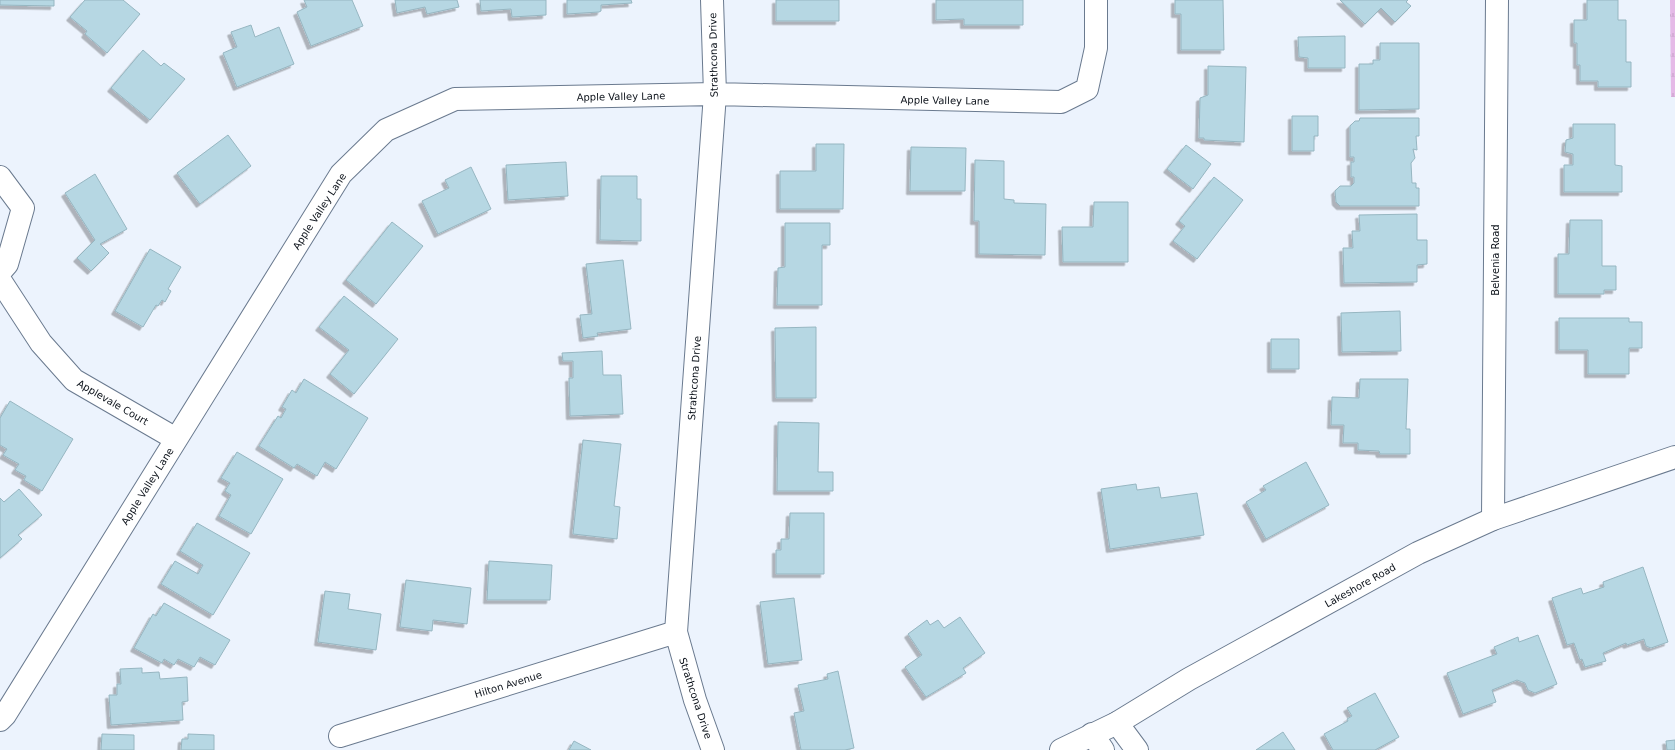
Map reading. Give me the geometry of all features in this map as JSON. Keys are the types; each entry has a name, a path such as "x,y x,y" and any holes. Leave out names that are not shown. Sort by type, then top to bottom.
{"street":[{"name":"Strathcona Drive","path":"712,0 715,94 676,632 695,700 713,750"},
{"name":"Apple Valley Lane","path":"0,720 6,715 176,439 342,174 386,130 455,99 715,94 1061,102 1087,89 1096,48 1096,0"},
{"name":"Belvenia Road","path":"1493,519 1497,0"},
{"name":"Applevale Court","path":"0,177 23,208 2,268 41,343 74,380 176,439"},
{"name":"Lakeshore Road","path":"1062,750 1097,742 1117,723 1189,679 1418,553 1493,519 1675,457"},
{"name":"Hilton Avenue","path":"340,736 676,632"},
{"path":"1117,723 1137,750"}],"green space":[{"path":"1670,0 1675,0 1675,97 1671,97"}],"building":[{"path":"0,0 54,0 54,6 0,5"},
{"path":"85,0 123,0 140,14 107,53 85,34 87,31 70,17"},
{"path":"304,0 352,0 363,26 311,46 297,12 307,7"},
{"path":"395,0 457,0 459,7 427,14 425,7 397,13"},
{"path":"480,0 546,0 546,15 512,17 511,9 481,11"},
{"path":"567,0 631,0 632,3 601,5 601,11 599,12 567,14"},
{"path":"776,0 839,0 839,21 776,21"},
{"path":"936,0 1023,0 1023,25 964,25 964,19 936,20"},
{"path":"1175,0 1223,0 1224,50 1181,50 1181,14 1175,14"},
{"path":"1340,0 1408,0 1406,2 1411,6 1395,22 1381,8 1365,24"},
{"path":"1587,0 1618,0 1618,20 1626,20 1626,62 1631,62 1631,87 1598,87 1598,81 1580,81 1580,65 1577,65 1577,43 1574,43 1574,20 1587,20"},
{"path":"251,25 255,37 279,27 294,64 237,87 223,53 237,47 231,32"},
{"path":"1345,36 1345,68 1308,68 1308,58 1299,57 1298,37"},
{"path":"1380,43 1419,43 1419,109 1359,110 1359,64 1373,64 1373,60 1380,60"},
{"path":"143,50 161,66 164,63 185,79 150,120 111,88"},
{"path":"1208,66 1246,67 1244,142 1204,140 1204,138 1199,138 1200,98 1208,95"},
{"path":"1292,116 1318,116 1318,136 1314,136 1314,151 1292,151"},
{"path":"1360,118 1419,118 1419,136 1416,136 1417,150 1413,149 1415,158 1411,163 1412,183 1416,183 1416,188 1419,188 1419,206 1340,206 1336,202 1335,191 1340,186 1351,186 1354,183 1354,177 1351,177 1351,162 1354,162 1354,157 1350,157 1350,126 1355,121 1359,121"},
{"path":"1573,124 1615,124 1615,165 1622,166 1622,192 1564,192 1564,165 1573,165 1573,154 1565,152 1566,140 1573,138"},
{"path":"228,135 251,166 200,204 177,173"},
{"path":"816,144 844,144 843,209 780,209 780,171 816,171"},
{"path":"1186,145 1211,164 1193,189 1167,169"},
{"path":"911,147 966,148 965,191 910,191"},
{"path":"975,160 1004,161 1004,199 1014,200 1014,203 1046,204 1045,255 979,254 979,221 974,221"},
{"path":"566,162 568,196 508,200 506,165"},
{"path":"471,167 491,209 438,234 422,201 449,188 445,180"},
{"path":"95,174 127,229 100,244 109,253 91,271 77,258 95,240 65,193"},
{"path":"601,176 637,176 637,199 641,199 641,241 600,240"},
{"path":"1214,177 1243,200 1197,259 1173,241 1185,226 1179,221"},
{"path":"1094,202 1128,202 1128,262 1063,262 1062,227 1093,227"},
{"path":"1417,214 1417,240 1427,240 1427,264 1417,265 1417,282 1344,283 1343,248 1353,248 1352,231 1360,231 1359,215"},
{"path":"1570,220 1602,220 1602,266 1616,266 1616,290 1604,290 1604,294 1558,294 1558,254 1569,254"},
{"path":"392,222 423,246 376,304 346,280"},
{"path":"785,223 830,223 830,245 822,245 822,305 777,305 778,268 785,267"},
{"path":"150,249 181,267 168,289 171,291 165,302 162,300 158,306 156,305 143,327 115,311"},
{"path":"623,260 631,329 597,333 598,336 583,338 580,315 592,314 586,264"},
{"path":"344,296 398,339 354,394 330,374 349,350 319,327"},
{"path":"1400,311 1401,351 1342,352 1341,313"},
{"path":"1559,318 1629,318 1629,322 1642,322 1642,348 1629,348 1629,374 1588,374 1588,350 1559,350"},
{"path":"816,327 816,398 776,398 775,328"},
{"path":"1271,339 1299,339 1299,369 1271,369"},
{"path":"602,351 603,375 621,375 623,414 570,416 569,378 573,378 573,361 563,361 562,353"},
{"path":"304,379 368,418 336,469 325,462 317,476 297,464 294,468 259,446 278,416 281,418 286,409 282,407 292,390 296,393"},
{"path":"1360,379 1408,379 1406,429 1410,429 1410,454 1380,454 1379,451 1358,450 1358,443 1343,443 1344,425 1331,425 1332,397 1359,398"},
{"path":"10,401 73,439 42,491 24,480 26,476 15,470 19,464 3,455 7,449 0,445 0,418"},
{"path":"778,422 819,423 818,472 833,472 833,491 777,491"},
{"path":"583,440 621,444 614,506 620,507 617,539 573,534"},
{"path":"237,452 283,479 251,534 219,516 231,495 225,491 230,483 221,478"},
{"path":"1306,462 1329,505 1266,539 1246,502 1266,490 1263,486"},
{"path":"1136,484 1137,490 1159,487 1161,498 1197,493 1204,535 1110,549 1101,489"},
{"path":"19,489 42,515 18,535 22,539 0,558 0,498 4,502"},
{"path":"790,513 824,513 824,574 776,574 776,550 781,550 781,539 789,539"},
{"path":"197,523 250,553 213,615 161,584 175,561 198,574 203,565 180,551"},
{"path":"489,561 552,565 550,600 487,600"},
{"path":"1643,567 1668,642 1651,648 1646,646 1644,639 1627,645 1626,643 1603,653 1606,661 1585,667 1582,659 1580,660 1574,643 1567,645 1552,598 1581,588 1583,594 1604,587 1603,582"},
{"path":"406,580 471,588 467,624 433,620 432,631 400,627"},
{"path":"325,591 350,594 348,609 381,614 376,650 318,642"},
{"path":"794,598 802,660 768,664 760,602"},
{"path":"164,603 230,640 215,665 200,657 194,667 178,659 174,665 164,659 162,663 134,648 153,614 156,616"},
{"path":"960,617 985,653 963,668 966,673 926,697 905,667 922,655 908,634 927,620 930,625 938,620 944,628"},
{"path":"1538,635 1557,684 1535,693 1528,690 1525,683 1517,680 1492,690 1496,702 1463,714 1447,673 1497,654 1494,647 1518,637 1519,642"},
{"path":"142,668 142,673 159,672 160,679 187,677 188,701 182,702 183,720 111,725 109,695 117,695 117,684 121,684 120,669"},
{"path":"838,671 854,748 845,750 801,750 794,713 804,711 798,685 828,679 827,674"},
{"path":"1375,693 1399,737 1375,750 1333,750 1324,734 1348,721 1347,719 1352,716 1347,708"},
{"path":"1283,732 1295,750 1256,750"},
{"path":"102,734 134,735 134,750 101,750"},
{"path":"188,734 214,735 214,750 181,750 182,739 188,739"},
{"path":"1675,740 1675,750 1667,750 1666,741"},
{"path":"574,741 591,750 569,750"}]}
